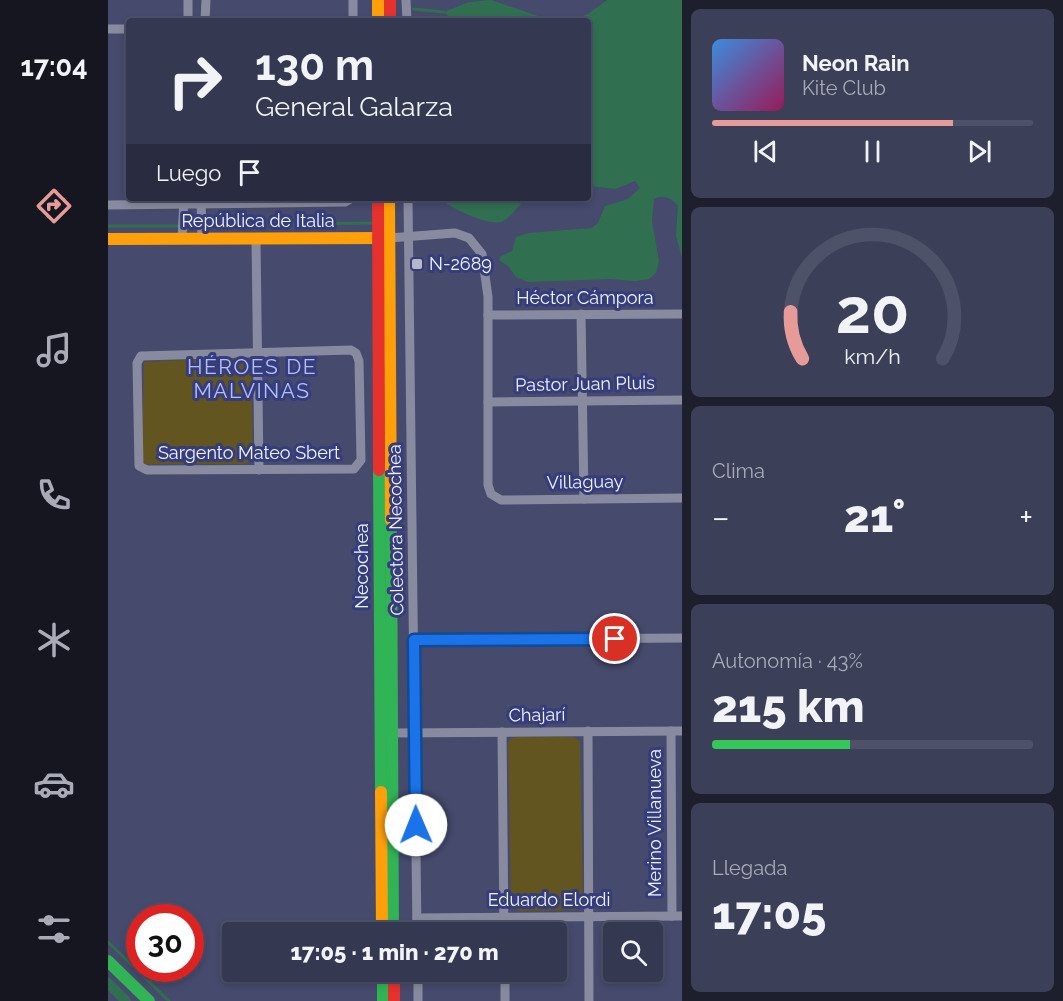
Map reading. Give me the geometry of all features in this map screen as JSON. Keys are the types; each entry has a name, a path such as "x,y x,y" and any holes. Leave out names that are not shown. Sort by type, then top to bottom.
{"main road":[{"path":"378,0 378,18"},
{"path":"390,0 390,18"},
{"name":"Necochea","path":"378,201 383,238 392,733 393,922"},
{"name":"Necochea","path":"382,922 383,238 389,201"},
{"name":"República de Italia","path":"108,239 383,238"},
{"path":"108,961 149,1001"},
{"path":"382,982 383,1001"},
{"path":"394,982 394,1001"}],"street":[{"path":"188,0 188,18"},
{"path":"205,18 206,0"},
{"path":"353,0 353,18"},
{"path":"406,0 406,18"},
{"path":"108,29 126,28"},
{"path":"182,239 183,201"},
{"path":"201,201 202,239"},
{"name":"República de Italia","path":"108,205 201,201"},
{"name":"Colectora Necochea","path":"408,201 417,922"},
{"name":"República de Italia","path":"383,238 456,233 474,243 484,261 489,315 488,485 491,494"},
{"path":"256,239 259,470"},
{"path":"581,314 584,499"},
{"name":"Héctor Cámpora","path":"489,315 682,314"},
{"name":"Sargento Mateo Sbert","path":"351,350 356,353 359,358 358,466 352,470 147,470 139,466 137,374 139,358 147,354 258,352 351,350"},
{"name":"Pastor Juan Pluis","path":"488,402 682,400"},
{"name":"Villaguay","path":"491,494 501,500 682,498"},
{"path":"414,640 682,638"},
{"name":"Chajarí","path":"392,733 682,730"},
{"path":"588,731 589,1001"},
{"name":"Merino Villanueva","path":"671,731 677,916"},
{"path":"502,732 504,922"},
{"name":"Eduardo Elordi","path":"417,918 677,916"},
{"path":"418,982 418,1001"},
{"path":"505,982 505,1001"}],"shaded area":[{"path":"491,0 544,18 450,18 444,12 469,2"},
{"path":"607,0 682,0 682,258 676,236 678,206 670,199 661,197 654,199 652,221 659,261 656,273 649,279 528,282 516,277 508,266 499,260 501,256 512,251 516,237 529,233 592,228 598,223 605,206 628,199 640,188 635,181 615,189 591,186 591,18 578,18 588,14"},
{"path":"444,201 523,201 509,217 497,222 470,216"},
{"path":"243,357 251,365 253,454 250,462 245,464 146,464 142,459 144,362"},
{"path":"574,737 580,741 583,903 577,910 519,911 511,906 508,743 511,738"}],"waterway":[{"path":"414,9 444,12"},
{"path":"207,225 374,223"},
{"path":"187,225 197,225"},
{"path":"108,226 178,226"},
{"path":"108,942 169,1001"},
{"path":"108,983 126,1001"}],"traffic: fast":[{"path":"379,470 381,792"},
{"path":"391,520 393,922"},
{"path":"108,961 149,1001"},
{"path":"383,982 383,1001"}],"traffic: slow":[{"path":"378,0 378,18"},
{"path":"389,201 391,520"},
{"path":"108,239 386,238"},
{"path":"381,792 382,922"}],"traffic: jam":[{"path":"390,0 390,18"},
{"path":"378,201 379,470"},
{"path":"394,982 394,1001"}],"place":[{"name":"N-2689","path":"417,264"}],"district":[{"name":"HÉROES DE MALVINAS","path":"252,379"}],"route":[{"path":"416,825 414,640 615,639"}]}
